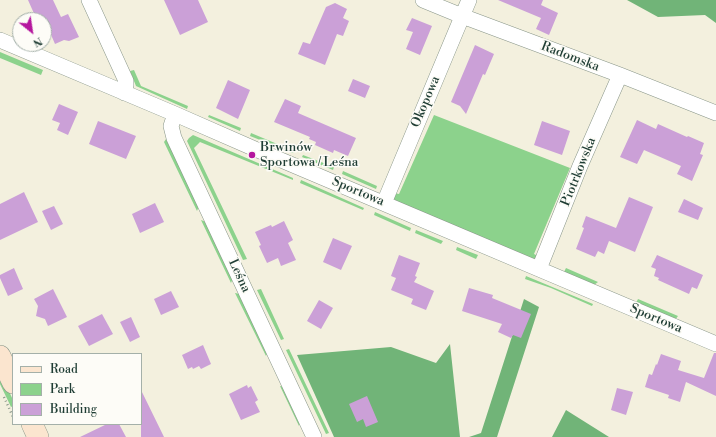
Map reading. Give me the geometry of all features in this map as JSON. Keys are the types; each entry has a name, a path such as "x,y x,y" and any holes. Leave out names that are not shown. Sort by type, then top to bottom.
{"street":[{"path":"89,0 126,81 124,93"},
{"name":"Radomska","path":"423,0 716,113"},
{"name":"Okopowa","path":"384,203 469,0"},
{"name":"Sportowa","path":"0,40 716,344"},
{"name":"Piotrkowska","path":"539,269 580,166 620,75"},
{"name":"Leśna","path":"175,114 171,126 174,138 314,437"},
{"path":"0,356 8,390"},
{"path":"32,425 38,437"}],"path":[{"path":"8,390 12,412"}],"green space":[{"path":"627,0 716,0 716,23 705,15 658,17"},
{"path":"0,52 43,70 41,75 0,58"},
{"path":"134,70 141,86 188,106 187,109 136,86 130,71"},
{"path":"209,115 241,128 240,131 208,117"},
{"path":"434,115 570,168 534,254 538,256 537,257 533,259 394,199 394,193 399,194"},
{"path":"251,133 294,151 293,153 250,136"},
{"path":"193,135 293,178 293,180 200,142 194,148 247,259 243,260 187,141"},
{"path":"166,139 199,206 197,211 164,142"},
{"path":"303,155 334,167 333,170 302,157"},
{"path":"343,171 377,186 376,189 342,174"},
{"path":"301,180 364,208 363,210 300,183"},
{"path":"375,212 411,228 410,231 374,215"},
{"path":"201,220 206,222 233,278 231,283"},
{"path":"416,230 443,241 441,244 415,233"},
{"path":"457,247 478,255 476,259 456,250"},
{"path":"566,268 598,282 594,285 564,272"},
{"path":"526,276 593,304 592,306 551,288 525,279"},
{"path":"261,289 284,339 281,340 257,290"},
{"path":"235,293 240,294 268,352 266,356"},
{"path":"524,299 539,307 497,437 469,437 481,433"},
{"path":"638,299 678,316 675,320 636,303"},
{"path":"450,344 460,437 334,437 297,355 391,347 436,363"},
{"path":"289,349 329,433 326,434 286,350"},
{"path":"0,372 12,398 12,406 11,407 0,384"},
{"path":"280,386 285,387 301,421 299,426"},
{"path":"566,410 609,437 552,437"}],"building":[{"path":"28,0 53,0 61,17 68,14 79,37 69,41 64,40 55,44 52,37 52,12 33,12"},
{"path":"164,0 198,0 208,22 180,35"},
{"path":"498,0 543,0 541,5 558,13 549,35 536,29 541,18"},
{"path":"335,3 347,9 343,18 349,21 343,36 337,34 325,65 298,54 303,42 310,44 326,7"},
{"path":"412,18 432,26 420,55 406,49 413,32 406,30"},
{"path":"475,45 494,54 485,75 483,74 466,114 460,106 451,102"},
{"path":"353,79 370,86 365,98 348,91"},
{"path":"228,80 250,90 238,119 216,108"},
{"path":"285,99 301,106 298,113 356,138 348,156 334,150 333,153 315,145 316,142 309,139 310,137 274,122"},
{"path":"59,104 78,112 68,135 57,130 60,123 52,120"},
{"path":"637,120 656,129 658,124 704,143 700,154 703,155 692,181 677,174 681,166 644,150 637,164 620,157"},
{"path":"98,121 136,136 126,159 89,144"},
{"path":"542,121 570,131 562,155 534,145"},
{"path":"24,192 38,222 0,240 0,204"},
{"path":"629,197 653,207 635,252 609,241 604,254 598,251 595,257 576,249 584,228 582,227 586,216 616,228"},
{"path":"684,199 703,208 698,220 678,212"},
{"path":"155,203 164,222 140,233 132,214"},
{"path":"54,206 63,224 51,230 42,211"},
{"path":"284,221 293,240 288,243 296,260 281,266 278,258 267,263 259,246 261,245 255,232 271,225 272,227"},
{"path":"333,238 352,246 341,270 323,262"},
{"path":"399,255 420,263 415,276 417,277 414,282 434,291 426,310 411,304 413,299 391,290 396,278 391,276"},
{"path":"657,255 703,275 697,289 692,287 689,294 658,280 659,278 654,276 656,269 651,267"},
{"path":"14,268 23,289 8,296 0,275"},
{"path":"469,288 493,295 492,298 531,314 521,338 513,335 511,338 498,332 502,324 462,311"},
{"path":"53,289 67,317 48,326 45,319 36,316 38,306 34,299"},
{"path":"171,291 179,307 161,315 154,299"},
{"path":"319,300 333,308 321,329 307,321"},
{"path":"102,314 113,334 89,346 78,326"},
{"path":"131,317 140,337 130,342 120,322"},
{"path":"203,345 211,364 201,369 199,366 193,369 192,367 188,369 182,355"},
{"path":"714,353 716,353 716,396 686,382 680,402 668,398 669,395 645,387 649,374 652,375 661,354 681,361 678,370 704,378"},
{"path":"247,385 248,388 251,386 258,400 255,402 260,412 241,420 229,394"},
{"path":"617,388 633,392 626,415 611,410"},
{"path":"142,392 164,437 141,437 142,425"},
{"path":"367,396 378,422 366,427 363,419 357,422 349,404"},
{"path":"105,425 120,425 126,437 80,437"}],"place":[{"name":"Brwinów Sportowa / Leśna","path":"252,155"}]}
